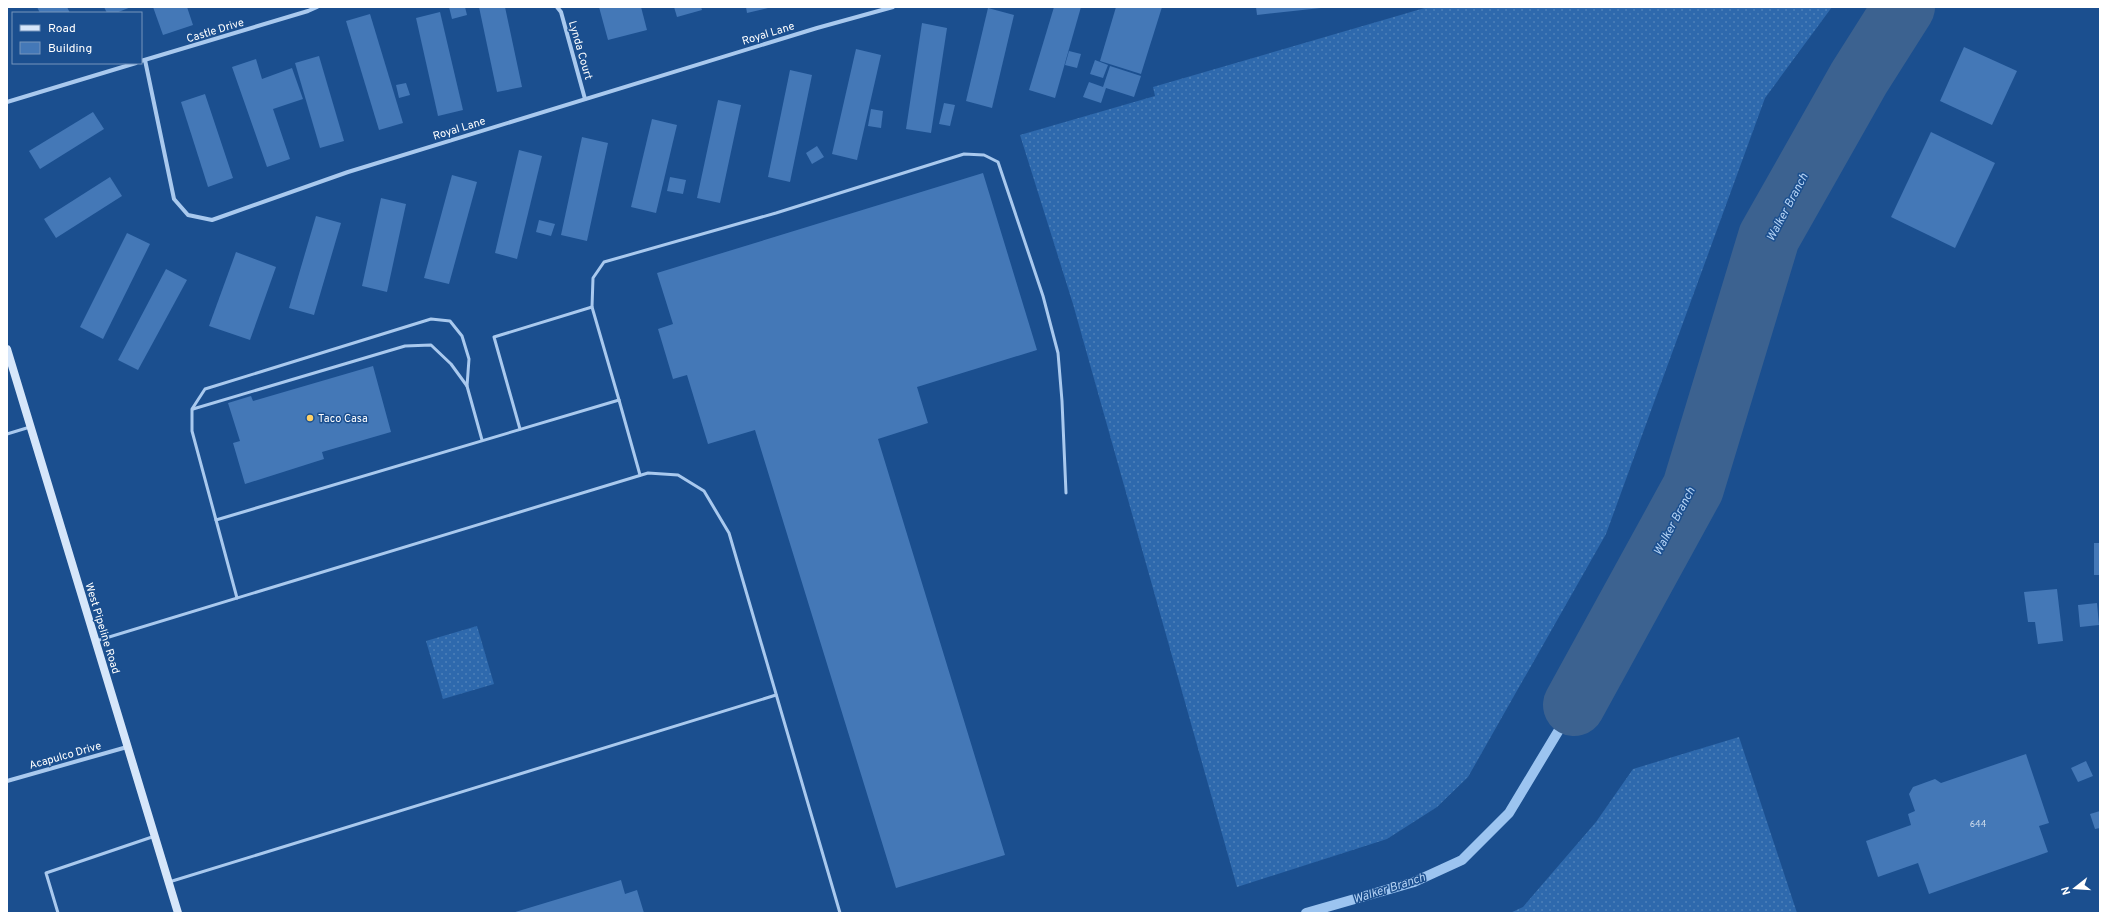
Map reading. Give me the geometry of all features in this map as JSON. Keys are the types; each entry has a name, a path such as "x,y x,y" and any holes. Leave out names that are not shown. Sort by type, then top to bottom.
{"main road":[{"name":"West Pipeline Road","path":"7,349 178,913"}],"street":[{"name":"Castle Drive","path":"143,61 308,12 317,7"},
{"name":"Lynda Court","path":"557,7 560,12 585,99"},
{"name":"Royal Lane","path":"143,61 174,199 188,215 212,220 348,172 818,28 892,7"},
{"path":"7,102 133,64"},
{"name":"Acapulco Drive","path":"7,781 127,747"}],"lane":[{"path":"640,475 592,307 593,278 604,262 776,213 964,154 984,155 998,162 1011,195 1043,296 1058,353 1062,401 1066,493"},
{"path":"520,429 494,338 592,307"},
{"path":"237,598 192,431 192,409 205,389 431,319 450,322 462,336 469,359 467,386 482,440"},
{"path":"192,409 405,346 431,345 451,364 467,386"},
{"path":"216,520 619,400"},
{"path":"7,434 31,427"},
{"path":"96,641 640,475 648,473 678,476 704,491 729,534 840,913"},
{"path":"169,882 776,695"},
{"path":"58,913 46,873 155,836"}],"shaded area":[{"path":"1428,7 1832,7 1765,98 1606,534 1468,777 1437,807 1387,839 1237,887 1073,304 1020,135 1155,96 1153,87"},
{"path":"477,626 494,684 443,699 426,641"},
{"path":"1739,737 1797,913 1510,913 1523,907 1596,822 1633,769"}],"building":[{"path":"37,7 67,7 70,12 40,12"},
{"path":"104,7 131,7 118,12 106,12"},
{"path":"153,7 187,7 193,25 163,35"},
{"path":"449,7 465,7 467,15 452,19"},
{"path":"479,7 505,7 522,87 497,92"},
{"path":"599,7 641,7 647,30 608,40"},
{"path":"674,7 701,7 702,10 677,17"},
{"path":"746,7 768,7 768,8 747,13"},
{"path":"1054,7 1081,7 1055,98 1029,90"},
{"path":"1116,7 1162,7 1141,74 1100,61"},
{"path":"1256,7 1321,7 1321,8 1257,15"},
{"path":"988,8 1014,15 992,108 966,101"},
{"path":"440,12 463,110 438,116 416,18"},
{"path":"370,14 403,123 379,130 346,21"},
{"path":"922,23 947,28 931,133 906,129"},
{"path":"1964,47 2017,71 1992,125 1940,101"},
{"path":"856,49 881,55 857,160 832,154"},
{"path":"1069,51 1081,54 1077,68 1065,65"},
{"path":"319,56 344,141 320,148 295,63"},
{"path":"256,59 262,79 292,68 303,99 273,109 290,159 267,167 232,67"},
{"path":"1095,60 1108,65 1103,78 1090,74"},
{"path":"1110,66 1141,76 1134,97 1106,88 1101,103 1083,97 1089,82 1103,87"},
{"path":"790,70 812,75 790,182 768,177"},
{"path":"406,83 410,95 399,98 396,85"},
{"path":"205,94 233,178 208,187 181,102"},
{"path":"718,100 741,105 720,203 697,198"},
{"path":"944,103 955,105 950,126 939,124"},
{"path":"871,109 883,111 881,128 868,126"},
{"path":"93,112 104,129 40,169 29,151"},
{"path":"652,119 677,125 656,213 631,207"},
{"path":"1931,132 1995,163 1955,248 1891,217"},
{"path":"582,137 608,143 587,241 561,235"},
{"path":"817,146 824,157 812,164 806,153"},
{"path":"519,150 542,156 517,259 495,253"},
{"path":"983,173 1037,350 917,387 928,423 878,439 1005,855 896,888 755,430 708,444 687,375 673,379 658,329 673,324 657,273"},
{"path":"452,175 477,182 449,284 424,278"},
{"path":"110,177 122,196 56,238 44,219"},
{"path":"670,177 686,180 683,194 667,191"},
{"path":"381,198 406,204 387,292 362,286"},
{"path":"316,216 341,223 314,315 289,308"},
{"path":"539,220 555,224 551,236 536,232"},
{"path":"127,233 150,244 103,339 80,327"},
{"path":"236,252 276,267 250,340 209,326"},
{"path":"166,269 187,280 138,370 118,360"},
{"name":"Taco Casa","path":"373,366 391,432 322,452 324,459 245,484 233,443 240,441 228,403 251,396 253,401"},
{"path":"2094,543 2100,543 2100,575 2094,575"},
{"path":"2057,589 2063,641 2038,644 2035,622 2028,622 2024,592"},
{"path":"2097,603 2099,625 2080,627 2078,605"},
{"path":"2026,754 2049,823 2039,826 2048,852 1929,894 1918,863 1878,877 1866,841 1911,825 1908,814 1915,811 1909,794 1913,787 1935,779 1941,783"},
{"path":"2086,761 2093,776 2078,782 2071,768"},
{"path":"2100,811 2100,828 2095,829 2090,814"},
{"path":"621,880 625,894 637,890 644,913 512,913"}],"waterway":[{"name":"Walker Branch","path":"1574,705 1693,488 1769,237 1859,78 1904,7"},
{"name":"Walker Branch","path":"1306,913 1414,882 1462,860 1509,813 1574,705"}],"place":[{"name":"Taco Casa","path":"310,418"}]}
